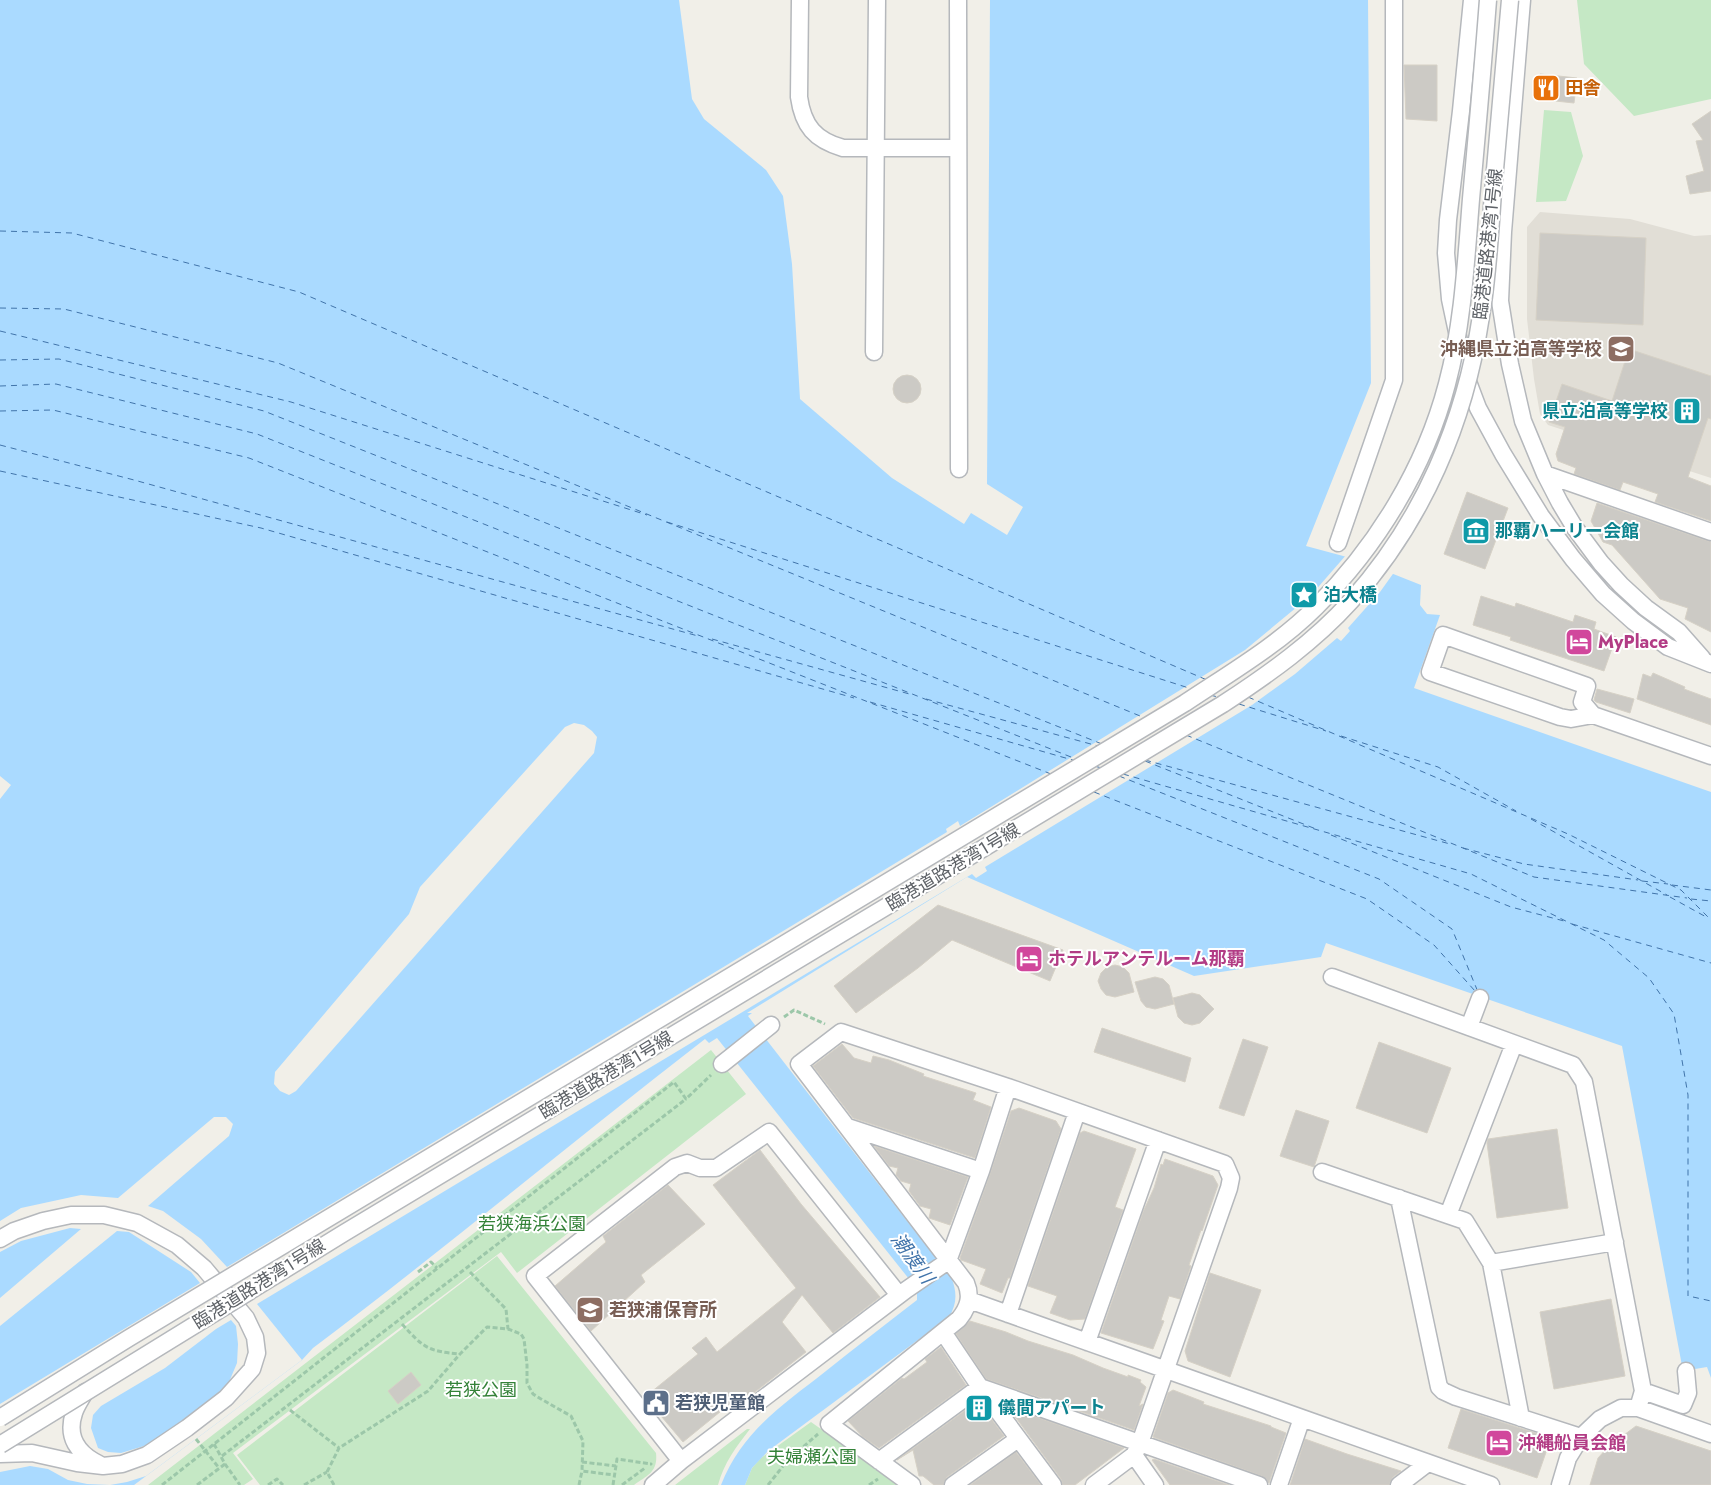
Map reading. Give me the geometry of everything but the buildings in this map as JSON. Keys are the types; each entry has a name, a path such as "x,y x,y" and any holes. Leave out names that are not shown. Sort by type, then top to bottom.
{"street":[{"path":"800,0 799,97 805,122 816,135 828,144 843,148 958,148"},
{"path":"874,352 877,0"},
{"path":"958,0 958,469"},
{"path":"1338,543 1394,380 1394,0"},
{"path":"1472,0 1446,253 1450,299 1467,379 1478,408 1503,454 1541,516 1572,558 1603,594 1633,621 1668,647 1708,663"},
{"name":"臨港道路港湾1号線","path":"0,1418 129,1338 744,970 1185,703 1250,661 1286,634 1316,607 1356,562 1391,513 1421,456 1447,384 1456,343 1466,277 1488,0"},
{"name":"臨港道路港湾1号線","path":"0,1445 335,1238 1223,704 1264,677 1298,650 1350,602 1391,550 1426,492 1456,424 1467,386 1483,307 1510,0"},
{"path":"1522,0 1503,232 1500,302 1510,364 1524,421 1546,474 1574,528 1621,586 1646,608 1679,632 1708,663"},
{"path":"1546,474 1711,532"},
{"path":"1592,715 1582,702 1587,686 1443,635 1430,672 1560,717 1571,719 1592,715 1711,756"},
{"path":"1332,978 1573,1065 1584,1082 1643,1391 1638,1408"},
{"path":"1469,1027 1480,998"},
{"path":"722,1064 771,1025"},
{"path":"912,1485 828,1424 943,1332 965,1311 970,1292 966,1283 943,1263 848,1128 799,1064 841,1032 1008,1087 1225,1164 1231,1178 1229,1188 1137,1449 1094,1485"},
{"path":"1448,1215 1514,1044"},
{"path":"654,1485 681,1461 943,1263 981,1171 1008,1087"},
{"path":"1008,1314 1077,1112"},
{"path":"848,1128 981,1171"},
{"path":"681,1461 536,1276 675,1167 687,1163 700,1168 716,1168 769,1132 905,1291"},
{"path":"1087,1342 1158,1140"},
{"path":"1322,1172 1465,1221 1491,1263 1521,1418"},
{"path":"1399,1198 1438,1387 1442,1391 1456,1397 1581,1437"},
{"path":"0,1239 14,1231 43,1221 71,1215 104,1215 137,1222 177,1245 204,1268 246,1318 255,1337 257,1353 252,1369 226,1398 187,1428 147,1455 122,1464 103,1466 77,1463 32,1453 0,1454"},
{"path":"1491,1263 1614,1242"},
{"path":"969,1300 1491,1485"},
{"path":"943,1332 980,1387 1053,1485"},
{"path":"1643,1391 1683,1405 1688,1393 1686,1371"},
{"path":"980,1387 1137,1449 1259,1485"},
{"path":"879,1460 980,1387"},
{"path":"85,1392 74,1413 72,1433 75,1446 87,1459 103,1466"},
{"path":"1560,1485 1568,1458 1581,1437 1594,1423 1621,1408 1638,1408 1711,1434"},
{"path":"1279,1485 1302,1418"},
{"path":"953,1485 1018,1439"},
{"path":"1137,1449 1155,1485"},
{"path":"1399,1485 1428,1462"}],"path":[{"path":"771,1025 794,1010 841,1032"},
{"path":"222,1456 686,1099 722,1064"},
{"path":"162,1485 674,1082 686,1099"},
{"path":"418,1272 431,1262 437,1268"},
{"path":"470,1272 506,1309 508,1329"},
{"path":"402,1324 419,1344 437,1352 460,1354"},
{"path":"304,1485 327,1472 340,1448 428,1391 460,1354 487,1327 508,1329 520,1334 524,1339 527,1383 533,1394 571,1416 575,1422 583,1442 582,1471 579,1485"},
{"path":"290,1410 340,1448"},
{"path":"768,1485 787,1461 828,1424"},
{"path":"196,1439 219,1468"},
{"path":"214,1444 240,1485"},
{"path":"613,1485 617,1459 651,1464 622,1485"},
{"path":"582,1462 616,1466"},
{"path":"197,1485 225,1464"},
{"path":"582,1471 614,1475"},
{"path":"327,1472 334,1485"},
{"path":"268,1485 277,1479 283,1485"}],"shaded area":[{"name":"沖縄県立泊高等学校","path":"1540,212 1630,219 1694,236 1711,235 1711,478 1548,425 1540,414 1527,319 1527,227"}],"green space":[{"path":"1577,0 1711,0 1711,99 1634,116 1584,64"},
{"path":"1544,110 1571,112 1583,156 1566,201 1536,202"},
{"name":"若狭海浜公園","path":"711,1050 746,1094 517,1273 501,1252 233,1453 253,1479 244,1485 148,1485"},
{"name":"若狭公園","path":"497,1256 656,1453 654,1469 648,1475 634,1485 260,1485 237,1455"},
{"name":"夫婦瀬公園","path":"811,1422 900,1485 745,1485 752,1468 761,1458"},
{"name":"夫婦瀬公園","path":"747,1429 750,1429 727,1462 718,1485 675,1485"}],"water":[{"name":"潮渡川","path":"0,0 679,0 692,99 704,119 766,170 783,196 792,264 800,399 892,478 964,524 971,513 1007,535 1023,507 987,484 990,0 1368,0 1371,383 1306,546 1358,560 1421,585 1420,605 1427,614 1440,615 1414,688 1711,792 1711,1378 1707,1367 1683,1371 1622,1046 1326,943 1321,957 1194,976 967,877 747,1013 752,1013 748,1016 952,1279 955,1298 954,1308 949,1317 768,1451 752,1468 745,1485 721,1485 740,1449 752,1434 779,1408 917,1300 917,1289 717,1038 709,1043 705,1039 412,1272 313,1348 302,1360 134,1485 0,1485 0,799 11,785 0,776"}],"pier":[{"name":"泊大橋","path":"1347,554 1395,571 1380,592 1348,628 1350,631 1341,641 1337,638 1295,674 1252,705 985,867 987,871 976,878 972,874 257,1304 302,1360 146,1476 110,1485 87,1484 68,1480 48,1469 30,1466 0,1472 0,1404 200,1283 191,1272 129,1232 117,1231 0,1326 0,1298 81,1229 70,1228 21,1241 0,1252 0,1221 21,1208 81,1195 118,1198 214,1117 226,1117 233,1124 229,1136 148,1206 163,1211 201,1239 227,1267 947,832 946,829 958,821 960,826 1245,650 1303,602 1300,599 1310,589 1313,593","holes":["231,1320 236,1326 238,1344 237,1363 229,1382 214,1399 169,1432 144,1446 121,1453 108,1452 98,1448 91,1428 93,1415 101,1406 165,1368 216,1329"]},
{"path":"574,723 584,725 597,737 594,753 296,1091 289,1095 280,1091 274,1084 275,1072 409,914 420,887 565,727"}],"ferry route":[{"path":"0,231 72,233 299,292 1207,680"},
{"path":"0,308 64,309 278,363 1145,718"},
{"path":"0,331 291,402 647,515"},
{"path":"0,360 59,359 264,411 1102,744"},
{"path":"0,386 56,384 257,434 1076,759"},
{"path":"0,411 53,410 249,458 1051,774"},
{"path":"0,445 134,480 698,636"},
{"path":"0,471 261,528 854,698"},
{"path":"667,522 1192,689"},
{"path":"712,639 913,695"},
{"path":"1210,695 1218,697"},
{"path":"1248,697 1568,834 1681,890 1711,920"},
{"path":"926,699 1098,746"},
{"path":"870,702 1076,761"},
{"path":"1239,704 1326,731"},
{"path":"1186,735 1534,877 1687,898"},
{"path":"1341,736 1438,767 1516,811"},
{"path":"1145,760 1450,844"},
{"path":"1145,761 1316,829"},
{"path":"1094,766 1102,768"},
{"path":"1123,774 1471,874 1604,940 1649,978 1674,1014 1688,1095 1688,1296"},
{"path":"1119,776 1379,879 1452,929 1478,992"},
{"path":"1094,792 1367,899 1434,945 1475,991"},
{"path":"1531,819 1667,895"},
{"path":"1331,835 1511,907 1564,921"},
{"path":"1463,848 1524,864 1638,880"},
{"path":"1642,881 1668,884"},
{"path":"1672,885 1711,890"},
{"path":"1670,897 1708,918"},
{"path":"1691,899 1711,901"},
{"path":"1572,924 1711,963"},
{"path":"1693,1297 1711,1301"}],"place":[{"name":"田舎","path":"1546,88"},
{"name":"沖縄県立泊高等学校","path":"1621,349"},
{"name":"県立泊高等学校","path":"1687,411"},
{"name":"那覇ハーリー会館","path":"1476,531"},
{"name":"泊大橋","path":"1304,595"},
{"name":"MyPlace","path":"1579,642"},
{"name":"ホテルアンテルーム那覇","path":"1029,959"},
{"name":"若狭浦保育所","path":"590,1310"},
{"name":"若狭児童館","path":"656,1403"},
{"name":"儀間アパート","path":"979,1408"},
{"name":"沖縄船員会館","path":"1499,1443"}]}
